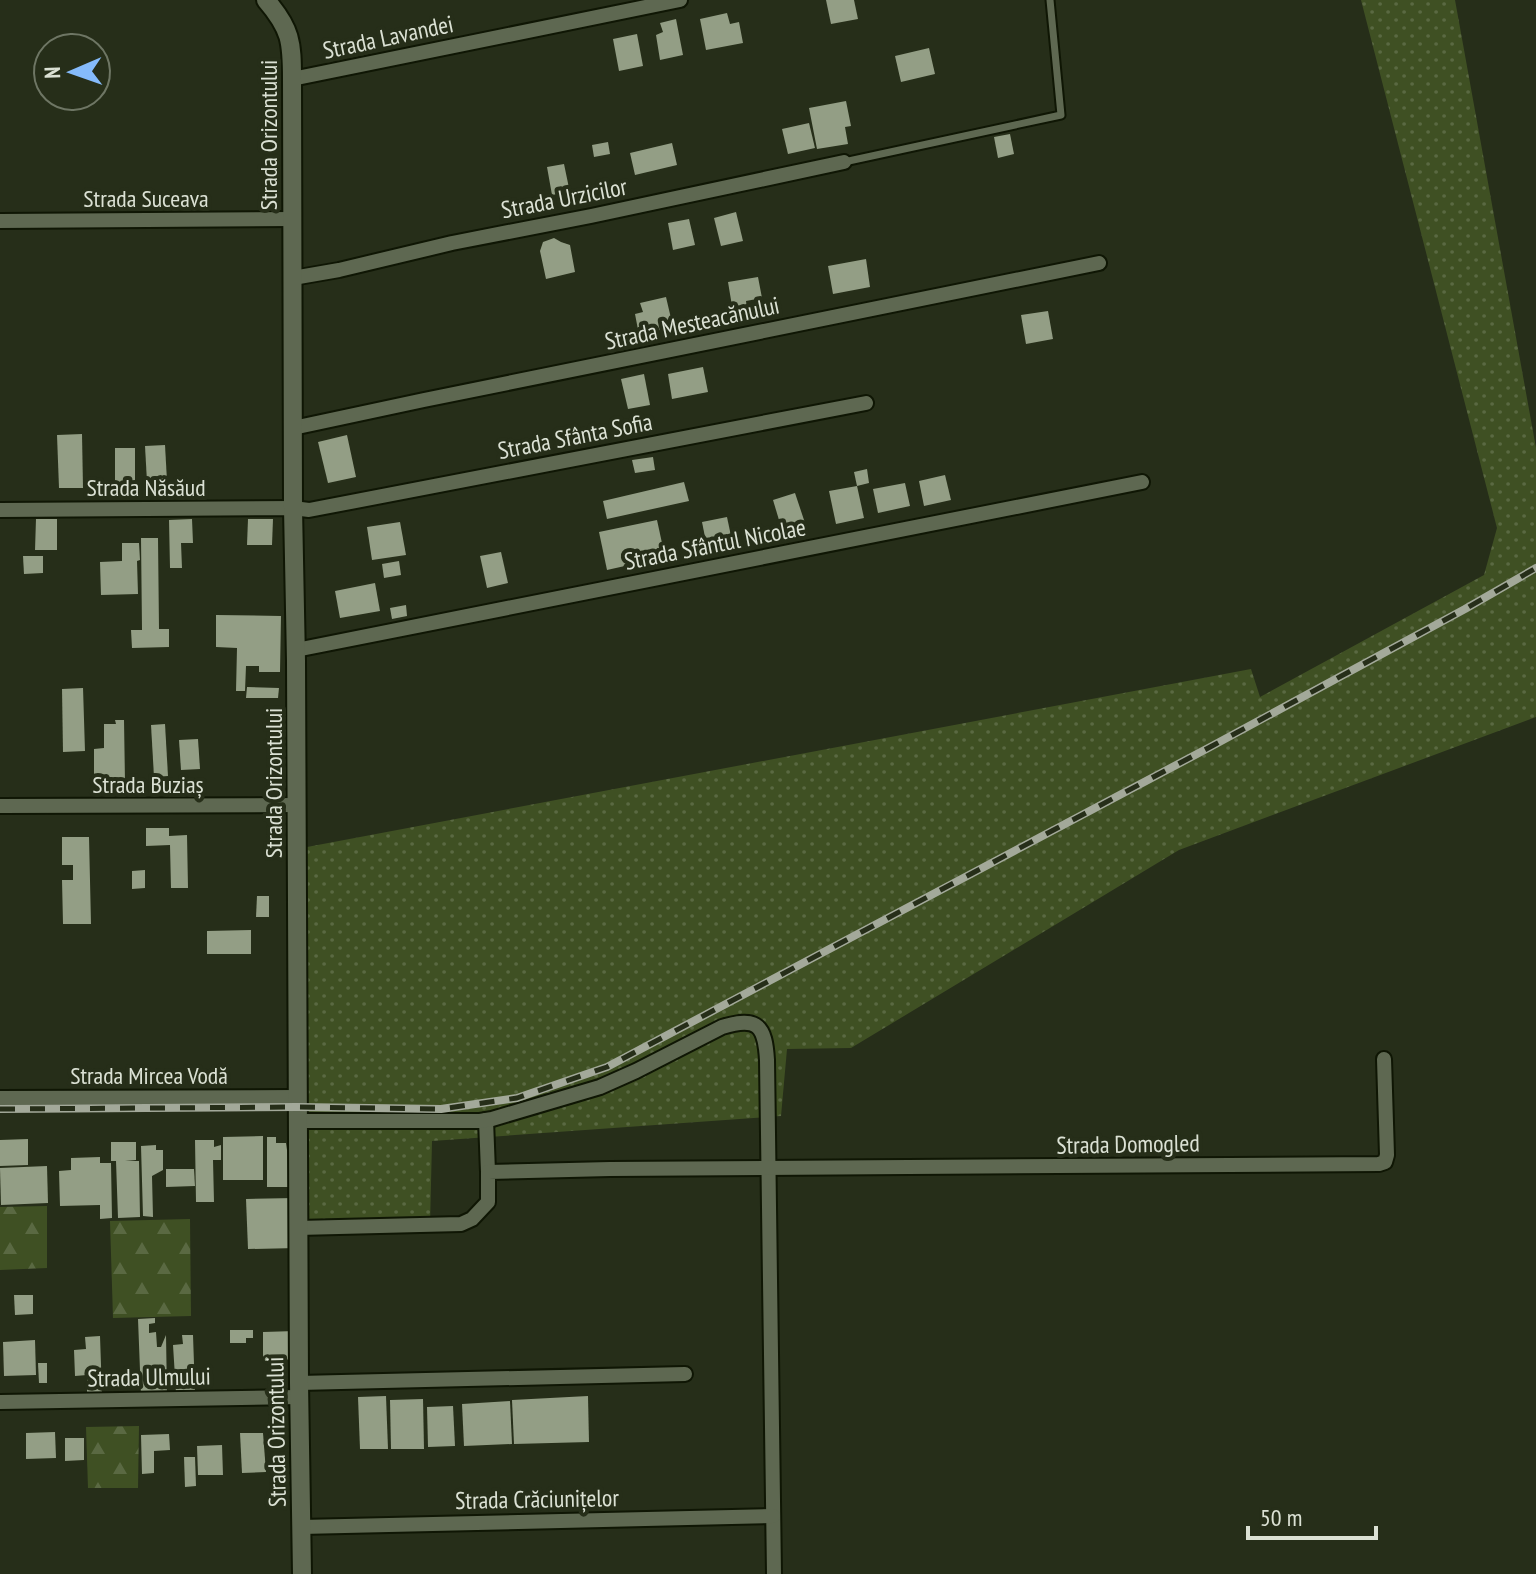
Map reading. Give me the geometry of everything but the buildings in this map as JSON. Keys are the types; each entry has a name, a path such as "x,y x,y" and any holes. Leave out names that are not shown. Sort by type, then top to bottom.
{"street":[{"name":"Strada Orizontului","path":"266,0 287,29 292,48 302,1574"},
{"name":"Strada Lavandei","path":"292,79 680,0"},
{"name":"Strada Urzicilor","path":"293,278 844,162"},
{"name":"Strada Suceava","path":"0,221 293,219"},
{"name":"Strada Mesteacănului","path":"293,428 1099,263"},
{"name":"Strada Sfânta Sofia","path":"293,508 309,510 866,403"},
{"name":"Strada Sfântul Nicolae","path":"296,650 1142,482"},
{"name":"Strada Năsăud","path":"0,510 293,508"},
{"name":"Strada Buziaș","path":"0,806 297,805"},
{"path":"298,1121 486,1120 600,1087 722,1027 745,1023 763,1032 766,1040 774,1574"},
{"name":"Strada Domogled","path":"488,1172 1379,1164 1385,1162 1387,1155 1384,1059"},
{"name":"Strada Mircea Vodă","path":"0,1098 297,1097"},
{"path":"298,1228 461,1224 472,1219 488,1202 486,1120"},
{"name":"Strada Ulmului","path":"0,1402 685,1374"},
{"name":"Strada Crăciunițelor","path":"301,1527 773,1516"}],"lane":[{"path":"844,162 1061,115 1050,0"}],"green space":[{"path":"1361,0 1455,0 1536,448 1536,717 1179,850 851,1048 787,1049 781,1116 432,1141 430,1225 308,1226 307,847 1251,669 1260,697 1484,575 1497,528"},
{"path":"47,1206 47,1268 0,1270 0,1207"},
{"path":"190,1219 191,1316 113,1318 110,1221"},
{"path":"139,1426 138,1488 88,1488 86,1427"}],"railway":[{"path":"0,1109 441,1109 517,1098 607,1067 1212,746 1536,568"}]}
